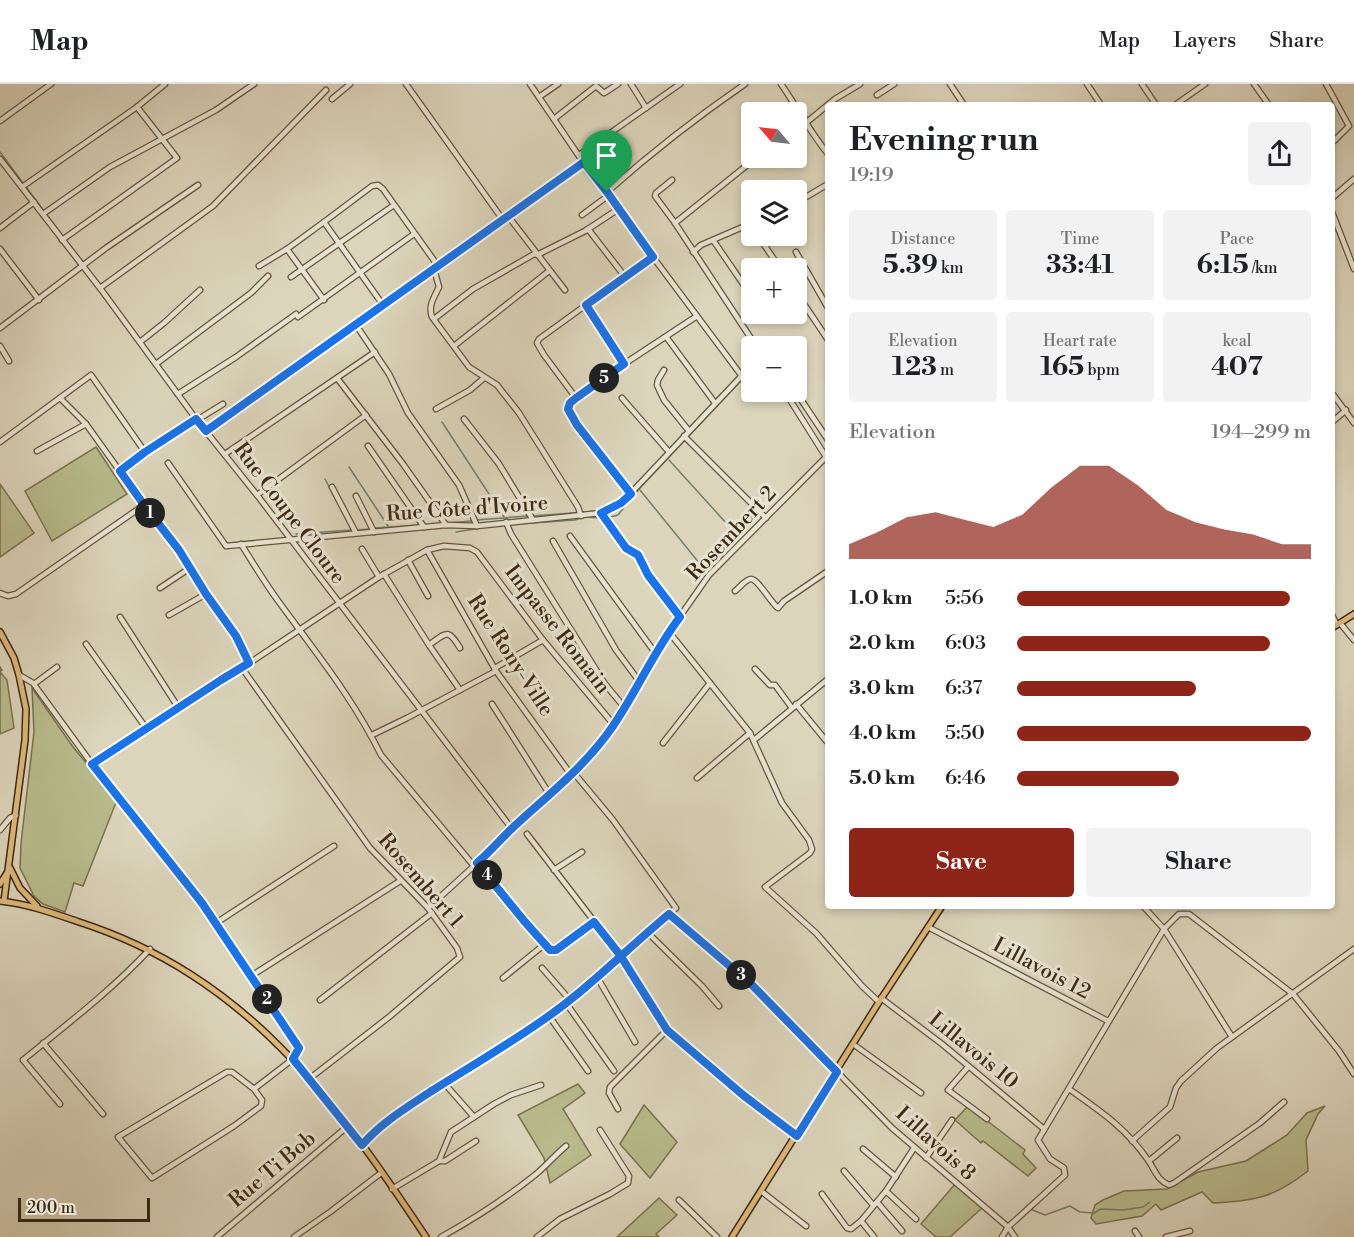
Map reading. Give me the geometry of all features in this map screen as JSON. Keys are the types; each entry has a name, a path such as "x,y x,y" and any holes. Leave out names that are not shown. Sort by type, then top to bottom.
{"main road":[{"path":"1337,625 1354,614"},
{"path":"0,632 19,675 26,709 10,866 2,901 38,907 114,933 150,949 226,997 293,1059 348,1126 426,1237"},
{"path":"0,884 10,866"},
{"path":"10,866 20,888 38,907"},
{"path":"732,1237 880,1000 940,909"}],"street":[{"path":"0,121 51,84"},
{"path":"22,187 137,107 165,84"},
{"path":"43,214 97,176 161,138 216,110 254,84"},
{"path":"332,99 350,84"},
{"path":"406,84 503,220"},
{"path":"530,84 584,162 741,375"},
{"path":"539,97 558,84"},
{"path":"554,119 596,86 604,93 618,84"},
{"path":"631,84 646,108"},
{"path":"579,155 680,84"},
{"path":"582,215 635,167 720,100 745,84"},
{"path":"781,84 793,102"},
{"path":"831,102 860,84"},
{"path":"877,95 894,84"},
{"path":"950,84 962,102"},
{"path":"1087,84 1099,102"},
{"path":"1142,84 1154,102"},
{"path":"1179,102 1204,84"},
{"path":"1254,84 1267,102"},
{"path":"1326,84 1349,126 1335,140"},
{"path":"100,288 183,230 213,206 326,90"},
{"path":"62,240 177,158 137,107"},
{"path":"807,120 825,107"},
{"path":"807,123 812,134 825,150"},
{"name":"Rue Coupe Cloure","path":"0,159 2,167 34,202 196,419 257,495 512,830"},
{"path":"206,431 584,162"},
{"path":"675,223 744,168"},
{"path":"1335,195 1354,179"},
{"path":"672,180 655,196 749,336"},
{"path":"0,320 2,327 106,248 198,185"},
{"path":"259,266 287,249 376,185 383,189 436,268 439,287 430,304 434,320 469,367 497,385 519,413 578,507 581,516"},
{"path":"807,196 825,186"},
{"path":"0,228 34,202"},
{"path":"291,277 394,205"},
{"path":"434,320 473,289 588,229 620,208"},
{"path":"508,216 565,290"},
{"path":"1335,220 1354,269"},
{"path":"324,222 383,305"},
{"path":"693,252 700,245 741,228"},
{"path":"588,229 626,278"},
{"path":"178,394 324,300 414,234"},
{"path":"713,240 741,281"},
{"path":"0,249 39,300"},
{"path":"287,249 324,300"},
{"path":"796,252 825,303"},
{"path":"576,398 544,355 537,343 539,339 653,257"},
{"path":"454,346 549,271"},
{"path":"156,364 250,293 268,276"},
{"path":"140,342 200,290"},
{"path":"586,305 624,364"},
{"path":"807,308 825,336"},
{"path":"631,494 568,412 568,406 624,364 667,338 697,316"},
{"path":"356,325 389,374 408,413 459,485 477,526"},
{"path":"667,338 715,403"},
{"path":"0,346 9,361"},
{"path":"225,454 375,352"},
{"path":"664,370 657,385 664,400 689,431"},
{"path":"0,442 91,375 145,452"},
{"name":"Rue Côte d'Ivoire","path":"168,463 226,546 446,525 477,526 602,514 631,494 741,375"},
{"path":"338,378 446,525"},
{"path":"436,409 470,390 484,378"},
{"path":"1335,397 1354,423"},
{"path":"60,398 86,424 160,525 236,636 249,663"},
{"path":"622,398 669,452"},
{"name":"Rosembert 2","path":"792,402 825,453"},
{"path":"803,402 825,436"},
{"path":"120,471 145,452 223,404"},
{"path":"1335,419 1346,410"},
{"path":"257,495 366,415"},
{"path":"464,419 499,464 533,520"},
{"path":"37,451 86,424"},
{"path":"684,436 766,518"},
{"path":"368,446 424,527"},
{"name":"Rosembert 2","path":"428,908 573,774 614,725 669,632 709,575 825,458"},
{"path":"332,487 356,533"},
{"path":"356,496 374,532"},
{"path":"0,593 8,596 16,594 144,505"},
{"path":"602,514 626,548 638,555 648,575 680,617"},
{"path":"506,522 511,534 604,684 624,707"},
{"path":"570,536 656,654"},
{"path":"553,541 616,650 639,681"},
{"path":"241,544 279,602 344,690 372,735 381,755 550,950 556,950 594,922"},
{"name":"Impasse Romain","path":"427,550 444,546 470,548 477,552 543,640 614,725"},
{"path":"362,549 460,690"},
{"path":"95,762 339,603 427,550"},
{"name":"Rue Rony-Ville","path":"427,550 495,669 573,774 613,820 676,908 669,914"},
{"path":"408,560 428,596"},
{"path":"160,588 190,568"},
{"path":"735,591 748,579 752,579 778,608 825,573"},
{"path":"169,615 206,594"},
{"path":"120,617 178,708"},
{"path":"1337,625 1354,640"},
{"path":"669,632 754,740 825,681"},
{"path":"429,645 448,633 452,635 460,648"},
{"path":"372,735 460,690 543,640"},
{"path":"86,644 146,728"},
{"path":"34,684 57,667"},
{"name":"Rosembert 1","path":"242,668 370,848 428,908 457,948 460,957 389,1017 309,1079"},
{"path":"755,669 770,685 775,685 825,740"},
{"path":"19,675 34,684 202,903 299,1048 293,1059 255,1089"},
{"path":"663,742 710,683"},
{"path":"492,704 550,795"},
{"path":"697,778 750,733"},
{"name":"Lillavois 10","path":"754,740 782,803 809,840 812,849 810,853 765,887 816,933 862,986 942,1044 1044,1129"},
{"path":"0,830 10,818 16,815"},
{"path":"527,834 620,955 667,1030 743,1095 797,1136"},
{"path":"216,923 334,846"},
{"path":"554,870 582,852"},
{"path":"251,976 400,881"},
{"path":"1146,909 1164,928 1232,1037"},
{"path":"320,1000 432,913"},
{"path":"362,1145 381,1126 568,1002 669,914"},
{"name":"Lillavois 8","path":"669,914 752,985 914,1148 1008,1227 1015,1237"},
{"path":"1002,1237 1008,1227 1065,1175 1064,1168 1050,1159 1038,1142 1164,928 1179,914 1189,914 1293,994 1354,1072"},
{"name":"Lillavois 12","path":"928,927 1108,1021"},
{"path":"647,932 719,1006"},
{"path":"503,978 545,944"},
{"path":"60,1104 23,1060 150,949"},
{"path":"1132,1141 1170,1107 1176,1088 1187,1074 1232,1037 1354,950"},
{"path":"542,968 568,1002 614,1071"},
{"path":"597,977 635,1042"},
{"path":"549,1016 588,1071"},
{"path":"618,1109 609,1093 610,1087 667,1030"},
{"path":"43,1043 103,1114"},
{"path":"853,1044 921,1093"},
{"path":"968,1067 948,1090 987,1119"},
{"path":"227,1072 235,1074 255,1089 262,1100 261,1106 234,1126 152,1178 118,1137 227,1072"},
{"path":"444,1083 474,1118"},
{"path":"439,1161 451,1132 511,1095 541,1085"},
{"path":"1069,1089 1116,1122 1149,1161 1161,1180 1169,1185 1260,1123 1284,1102"},
{"path":"926,1158 952,1120"},
{"name":"Rue Ti Bob","path":"217,1237 348,1126"},
{"path":"537,1237 560,1219 625,1186 629,1180 629,1176 600,1130"},
{"path":"1149,1161 1177,1138"},
{"path":"392,1189 439,1161 445,1161 476,1141"},
{"path":"441,1237 467,1223 512,1192 566,1146"},
{"path":"822,1194 847,1228 851,1229 861,1221 886,1191 914,1148"},
{"path":"862,1149 896,1177"},
{"path":"844,1171 902,1231"},
{"path":"294,1237 381,1173"},
{"path":"761,1191 806,1226"},
{"path":"886,1191 916,1219"},
{"path":"680,1200 717,1237"},
{"path":"861,1221 874,1237"},
{"path":"1135,1231 1139,1237"},
{"path":"1166,1237 1190,1231"}],"green space":[{"path":"96,447 127,494 52,541 25,491"},
{"path":"0,484 34,533 0,557"},
{"path":"0,672 7,680 14,728 0,734"},
{"path":"32,688 73,747 117,800 83,886 74,883 65,912 43,904 34,896 20,868 34,732"},
{"path":"578,1084 585,1093 563,1109 591,1155 550,1183 544,1158 518,1115"},
{"path":"644,1105 677,1142 650,1178 620,1144"},
{"path":"968,1106 1025,1150 1023,1154 1036,1168 1028,1176 983,1141 981,1143 955,1120"},
{"path":"1325,1106 1318,1114 1306,1140 1308,1171 1273,1193 1241,1201 1213,1203 1202,1192 1161,1210 1156,1204 1142,1216 1096,1224 1091,1218 1095,1205 1124,1191 1167,1189 1198,1172 1246,1161 1287,1135 1307,1113"},
{"path":"955,1184 982,1208 950,1237 936,1237 921,1224"},
{"path":"659,1198 677,1215 656,1234 659,1237 617,1237"}],"waterway":[{"path":"0,152 23,183"},
{"path":"26,187 59,231"},
{"path":"607,518 618,515 639,489 741,381"},
{"path":"442,422 504,517"},
{"path":"669,460 737,535"},
{"path":"349,467 388,526"},
{"path":"325,479 336,500"},
{"path":"640,490 700,564"},
{"path":"533,516 598,511"},
{"path":"476,520 528,516"},
{"path":"518,524 575,520 584,517 603,518"},
{"path":"446,523 472,521"},
{"path":"375,528 421,525"},
{"path":"456,532 481,528"},
{"path":"357,530 370,529"},
{"path":"296,534 352,530"},
{"path":"1030,1209 1045,1215 1070,1206 1080,1212 1094,1213 1101,1209 1123,1210 1143,1207 1150,1202"},
{"path":"1008,1224 1020,1213"}],"route":[{"path":"607,192 584,162 206,431 196,419 120,471 179,550 206,594 236,636 249,663 92,764 202,903 299,1048 293,1059 362,1145 374,1131 403,1110 544,1020 597,977 620,955 669,914 752,985 837,1072 797,1136 743,1095 667,1030 620,955 594,922 556,950 550,950 477,863 518,823 572,776 600,743 614,725 680,617 648,575 638,555 626,548 601,513 621,503 631,494 568,412 570,403 624,364 586,305 653,257 607,192"}]}
